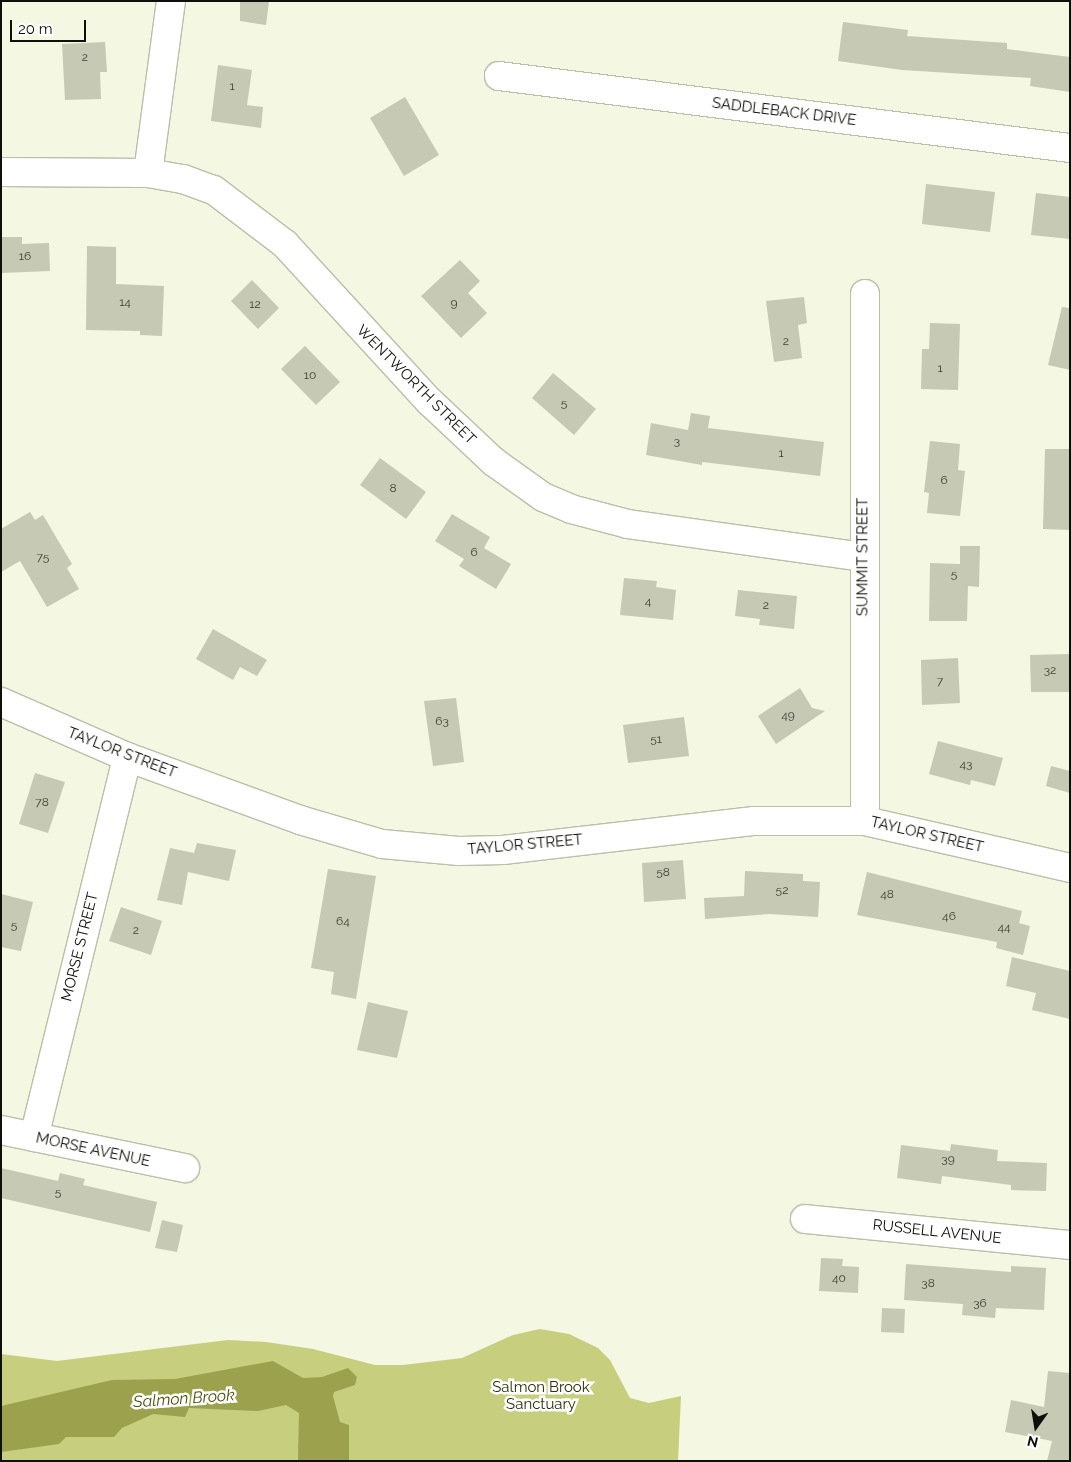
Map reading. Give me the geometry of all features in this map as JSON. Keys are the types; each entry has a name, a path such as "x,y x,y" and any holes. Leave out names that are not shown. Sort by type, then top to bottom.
{"street":[{"path":"148,172 172,1"},
{"name":"SADDLEBACK DRIVE","path":"499,76 1070,148"},
{"name":"WENTWORTH STREET","path":"1,172 148,172 214,190 285,244 429,401 494,462 543,497 571,509 628,524 863,557"},
{"name":"SUMMIT STREET","path":"865,294 863,557 865,821"},
{"name":"TAYLOR STREET","path":"1,702 127,757 342,834 419,849 503,850 754,821 865,821 1070,868"},
{"name":"MORSE STREET","path":"34,1138 127,757"},
{"name":"MORSE AVENUE","path":"1,1130 185,1168"},
{"name":"RUSSELL AVENUE","path":"804,1219 1070,1246"}],"green space":[{"name":"Salmon Brook Sanctuary","path":"540,1329 569,1334 598,1348 610,1360 630,1398 649,1403 681,1396 678,1461 1,1461 1,1354 57,1361 228,1340 266,1342 313,1349 375,1365 403,1365 462,1358 513,1335"}],"water":[{"name":"Salmon Brook","path":"273,1361 303,1378 322,1377 348,1368 357,1377 355,1385 334,1392 333,1396 340,1422 349,1425 349,1461 298,1461 299,1413 286,1405 258,1411 189,1408 185,1417 153,1414 122,1428 114,1437 66,1437 59,1444 1,1452 1,1406 112,1380 175,1379"}],"building":[{"path":"240,1 269,1 266,25 240,21"},
{"path":"843,22 908,30 907,36 1007,43 1007,49 1070,57 1070,92 1030,86 1031,78 902,70 838,61"},
{"path":"105,42 107,72 100,72 101,99 65,100 62,44"},
{"path":"218,65 252,70 247,105 263,107 261,128 211,121"},
{"path":"405,97 439,155 404,176 370,118"},
{"path":"926,184 995,192 990,232 922,224"},
{"path":"1036,193 1070,197 1070,239 1031,235"},
{"path":"1,237 22,237 22,244 49,243 50,271 1,273"},
{"path":"87,246 116,247 116,284 164,286 162,336 140,335 140,331 86,330"},
{"path":"460,260 480,281 468,293 487,313 461,338 421,296"},
{"path":"252,280 279,308 258,329 231,301"},
{"path":"804,297 807,323 798,325 802,358 774,362 766,301"},
{"path":"1062,307 1070,308 1070,370 1048,365"},
{"path":"930,323 960,324 958,390 921,389 922,349 929,349"},
{"path":"305,346 340,382 316,405 281,369"},
{"path":"553,373 596,409 574,435 532,398"},
{"path":"691,413 710,416 708,428 824,442 820,476 702,462 702,465 646,455 651,423 688,430"},
{"path":"930,441 960,444 958,470 965,471 960,516 927,513 929,493 924,492"},
{"path":"1045,449 1070,449 1070,530 1043,529"},
{"path":"380,458 426,492 406,519 360,485"},
{"path":"30,512 35,520 43,515 72,564 67,568 79,589 47,607 20,561 1,572 1,529"},
{"path":"452,514 490,537 484,548 511,564 496,589 459,566 464,559 435,541"},
{"path":"960,546 980,546 979,587 968,586 967,621 929,621 930,563 960,564"},
{"path":"624,578 657,581 656,587 676,590 673,620 620,615"},
{"path":"738,590 797,596 794,629 759,625 760,619 735,616"},
{"path":"213,629 267,660 257,676 240,667 233,680 196,659"},
{"path":"1070,654 1070,692 1031,692 1030,655"},
{"path":"958,658 960,703 922,705 921,660"},
{"path":"800,688 812,708 825,711 776,744 758,716"},
{"path":"456,698 464,762 433,766 424,701"},
{"path":"684,717 689,756 628,763 623,725"},
{"path":"938,741 1003,758 995,786 971,780 970,785 929,774"},
{"path":"1051,766 1070,771 1070,793 1046,786"},
{"path":"35,773 65,782 48,833 19,824"},
{"path":"197,843 236,850 229,881 188,872 182,905 157,900 170,848 194,853"},
{"path":"683,860 686,899 644,902 642,863"},
{"path":"328,869 376,876 356,999 331,994 334,972 311,968"},
{"path":"745,871 803,874 803,881 820,882 818,917 770,914 705,919 704,898 744,896"},
{"path":"867,872 1022,911 1019,923 1030,926 1023,955 996,948 997,942 857,915"},
{"path":"1,894 33,902 21,951 1,947"},
{"path":"121,907 162,921 151,955 109,941"},
{"path":"1012,957 1070,971 1070,1019 1032,1010 1036,993 1006,986"},
{"path":"368,1002 408,1011 397,1058 357,1050"},
{"path":"951,1144 998,1150 997,1161 1047,1163 1046,1191 1011,1190 1011,1185 942,1176 941,1184 897,1178 901,1145 950,1151"},
{"path":"1,1168 58,1181 60,1173 85,1179 83,1185 157,1202 150,1232 1,1198"},
{"path":"162,1220 183,1225 177,1252 155,1248"},
{"path":"821,1258 843,1259 842,1266 859,1267 858,1293 819,1291"},
{"path":"906,1264 1011,1272 1011,1266 1046,1268 1044,1310 996,1308 995,1318 962,1315 963,1304 904,1300"},
{"path":"882,1308 905,1309 904,1333 881,1332"},
{"path":"1048,1371 1070,1373 1070,1461 1047,1461 1052,1441 1005,1432 1011,1400 1044,1407"}]}
